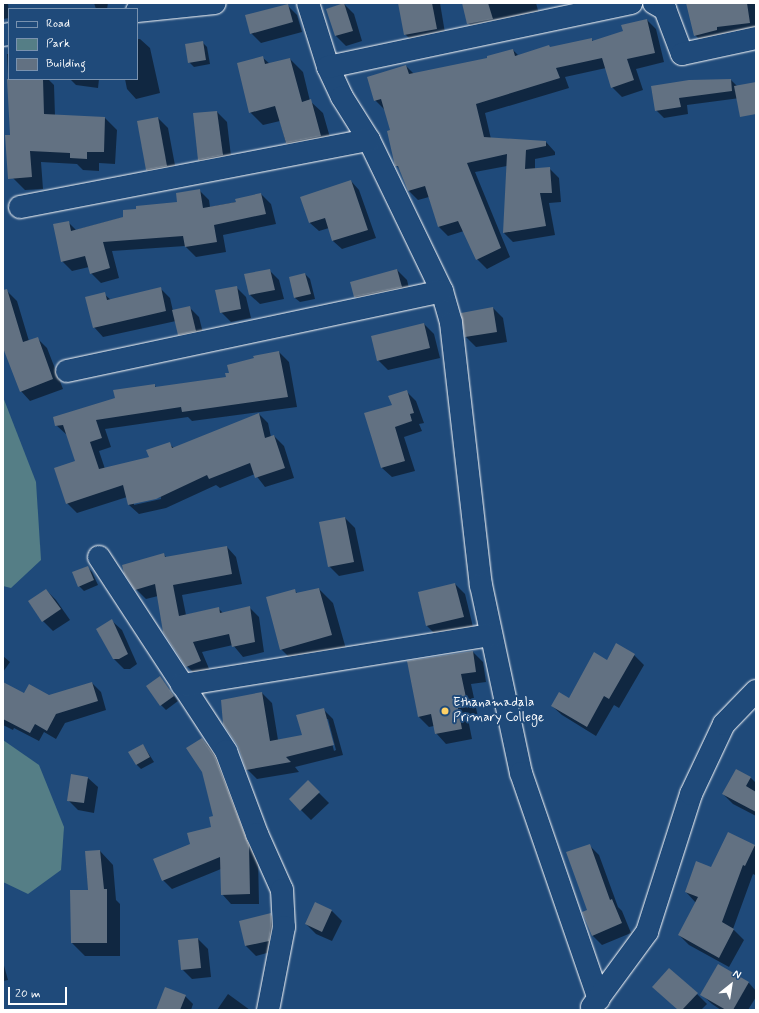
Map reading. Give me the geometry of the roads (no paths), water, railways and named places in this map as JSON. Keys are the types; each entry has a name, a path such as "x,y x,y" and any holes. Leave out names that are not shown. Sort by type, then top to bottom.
{"street":[{"path":"138,11 215,3"},
{"path":"308,3 328,67 342,97 369,140 442,291 451,323 481,585 520,773 594,1005"},
{"path":"328,67 631,3"},
{"path":"654,3 665,9 682,54 756,38"},
{"path":"20,207 369,140"},
{"path":"67,371 442,291"},
{"path":"99,557 226,751 257,834 282,890 284,927 268,1010"},
{"path":"182,685 491,635"},
{"path":"594,1005 647,932 691,794 724,724 756,691"}],"place":[{"name":"Ethanamadala Primary College","path":"445,711"}]}
